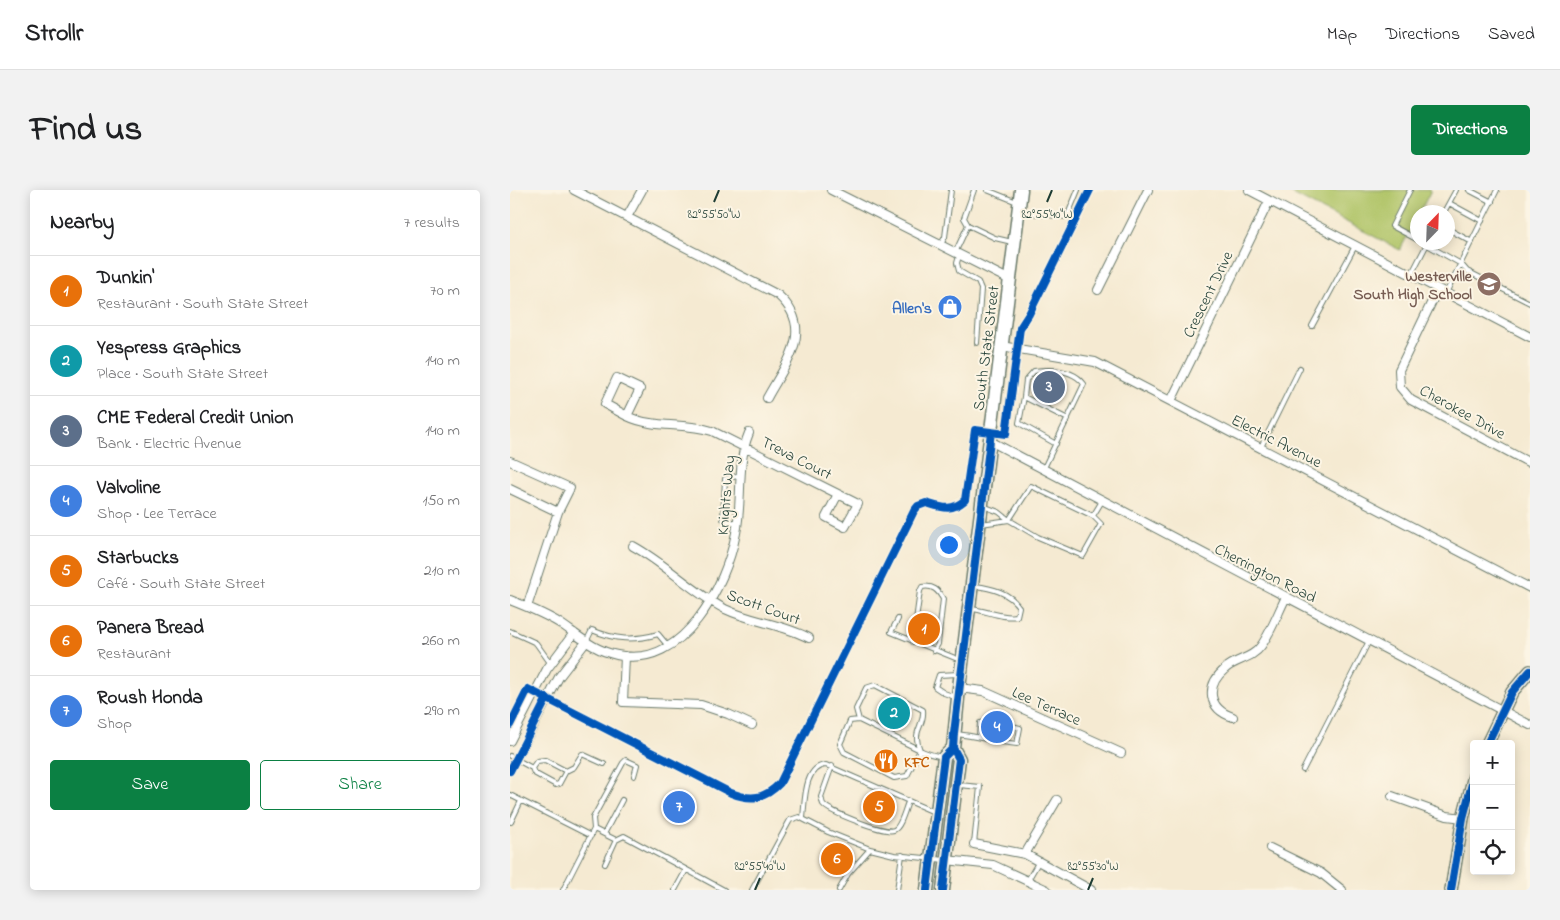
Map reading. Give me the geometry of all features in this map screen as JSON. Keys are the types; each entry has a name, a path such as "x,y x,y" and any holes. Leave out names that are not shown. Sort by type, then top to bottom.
{"main road":[{"name":"South State Street","path":"943,890 956,784 952,754 959,687 1019,201"},
{"name":"South State Street","path":"927,890 940,782 952,754"},
{"path":"952,754 949,785 954,802"},
{"path":"940,782 946,804 940,850 946,860"},
{"path":"931,858 938,869 935,890"}],"street":[{"path":"574,190 778,295 789,305 795,317 798,333 793,348 767,398"},
{"path":"627,217 642,190"},
{"path":"831,190 1010,280"},
{"path":"1098,290 1148,190"},
{"path":"1249,190 1530,337"},
{"name":"Crescent Drive","path":"1171,400 1269,201"},
{"name":"Cherokee Drive","path":"1442,291 1399,370 1400,387 1411,400 1530,463"},
{"name":"Electric Avenue","path":"1001,346 1095,362 1530,588"},
{"name":"Treva Court","path":"627,416 640,389 617,378 605,404 627,416 641,422 668,427 698,427 743,446 858,504 845,527 826,517 838,494"},
{"name":"Knights Way","path":"510,600 527,607 574,633 586,642 618,656 644,657 668,647 691,628 711,600 729,558 738,524 743,446 749,432"},
{"name":"Cherrington Road","path":"990,442 1530,725"},
{"path":"510,461 570,488 558,512 527,607"},
{"path":"510,489 558,512"},
{"name":"Scott Court","path":"633,546 711,600 749,618 780,625 808,638"},
{"path":"1233,717 1222,713 1215,705 1212,695 1214,685 1226,668 1247,658 1260,647 1286,597"},
{"path":"510,741 551,664 574,633"},
{"path":"510,772 513,758 559,677 586,642"},
{"path":"625,656 623,702 701,705 752,725"},
{"path":"1489,740 1512,692 1530,671"},
{"name":"Lee Terrace","path":"959,687 983,691 1121,753"},
{"path":"1451,890 1463,818 1472,785"},
{"path":"1392,796 1446,816 1463,818"},
{"path":"1025,854 1057,800"},
{"path":"974,844 1025,854 1091,890"},
{"path":"1270,848 1321,873 1342,890"},
{"path":"946,860 993,865 1047,890"}],"lane":[{"path":"940,246 945,237 950,190"},
{"path":"974,190 964,218 968,225 994,238 1014,243"},
{"path":"987,190 1066,217 1078,190"},
{"path":"1410,190 1392,226 1410,236"},
{"path":"1456,190 1449,203 1482,221"},
{"path":"1469,190 1492,202"},
{"path":"1442,291 1461,264 1497,190"},
{"path":"968,225 957,254 957,267 962,273 978,282 981,289 976,343"},
{"path":"1455,233 1472,242"},
{"path":"1312,326 1355,246"},
{"path":"1411,276 1425,250"},
{"path":"1438,250 1461,264 1467,271 1530,303"},
{"path":"1261,447 1300,368"},
{"path":"1043,470 1056,444 1083,387 1082,381 1074,376 1052,369 1034,371 1026,380 1019,423 1056,444"},
{"path":"1024,397 1068,418"},
{"path":"738,524 723,519 725,479 742,475"},
{"path":"979,524 1009,520 1031,486 1094,516 1101,524 1083,556 1038,537 1009,520 999,512 981,505"},
{"path":"1094,516 1102,502"},
{"path":"969,609 984,610 1010,618 1016,616 1019,612 1019,607 1010,597 996,590 972,585"},
{"path":"913,642 920,591 922,587 928,586 936,589 943,599 938,644 934,651"},
{"path":"898,619 890,632 934,651 962,660"},
{"path":"586,642 592,630 606,636 624,640 641,639 658,634 668,647"},
{"path":"510,631 536,643 551,664"},
{"path":"1303,770 1368,640"},
{"path":"939,675 959,687 944,694 935,686 939,675"},
{"path":"859,720 856,709 866,688 875,685 923,710 924,716 916,732 915,740 920,750"},
{"path":"920,750 906,776 894,778 844,752 840,744 850,721 859,720 920,750 952,754"},
{"path":"978,737 982,724 992,724"},
{"path":"954,733 978,737 986,741 1017,744 1020,728 1004,726"},
{"path":"513,758 532,768 534,773 556,785 566,771 574,767 582,754 604,764"},
{"path":"532,768 537,761 545,760 566,771"},
{"path":"563,890 594,829 593,818 626,760 637,765 634,776"},
{"path":"803,818 808,780 817,765 832,766 908,802 936,812"},
{"path":"832,766 821,797 824,804 832,810 874,828 891,831 896,828 908,802"},
{"path":"956,784 980,787 974,844"},
{"path":"510,795 591,836"},
{"path":"604,834 622,800"},
{"path":"511,822 522,801"},
{"path":"752,890 790,820 799,817 870,849 946,860"},
{"path":"594,829 616,840"},
{"path":"605,864 616,840 624,836 724,890"},
{"path":"839,890 848,874 870,849"},
{"path":"897,890 902,855"},
{"path":"1028,880 1038,861"},
{"path":"675,890 686,870"}],"green space":[{"path":"1285,190 1431,190 1424,205 1410,205 1410,231 1400,250"}],"cycle path":[{"path":"510,725 528,689 738,796 757,797 769,792 780,783 914,511 918,506 926,503 951,508 965,500 975,430 1006,434 1020,328 1029,314 1090,190"},
{"path":"943,890 959,759 953,748 954,733 991,432"},
{"path":"1489,740 1512,692 1530,671"},
{"path":"510,771 547,698"},
{"path":"927,890 944,757 953,748"},
{"path":"1451,890 1463,818 1472,785"}],"place":[{"name":"Westerville South High School","path":"1489,284"},
{"name":"Allen's","path":"950,307"},
{"name":"CME Federal Credit Union","path":"1049,387"},
{"name":"Dunkin'","path":"924,629"},
{"name":"Yespress Graphics","path":"894,713"},
{"name":"Valvoline","path":"997,727"},
{"name":"KFC","path":"886,761"},
{"name":"Roush Honda","path":"679,807"},
{"name":"Starbucks","path":"879,807"},
{"name":"Panera Bread","path":"837,859"}]}
